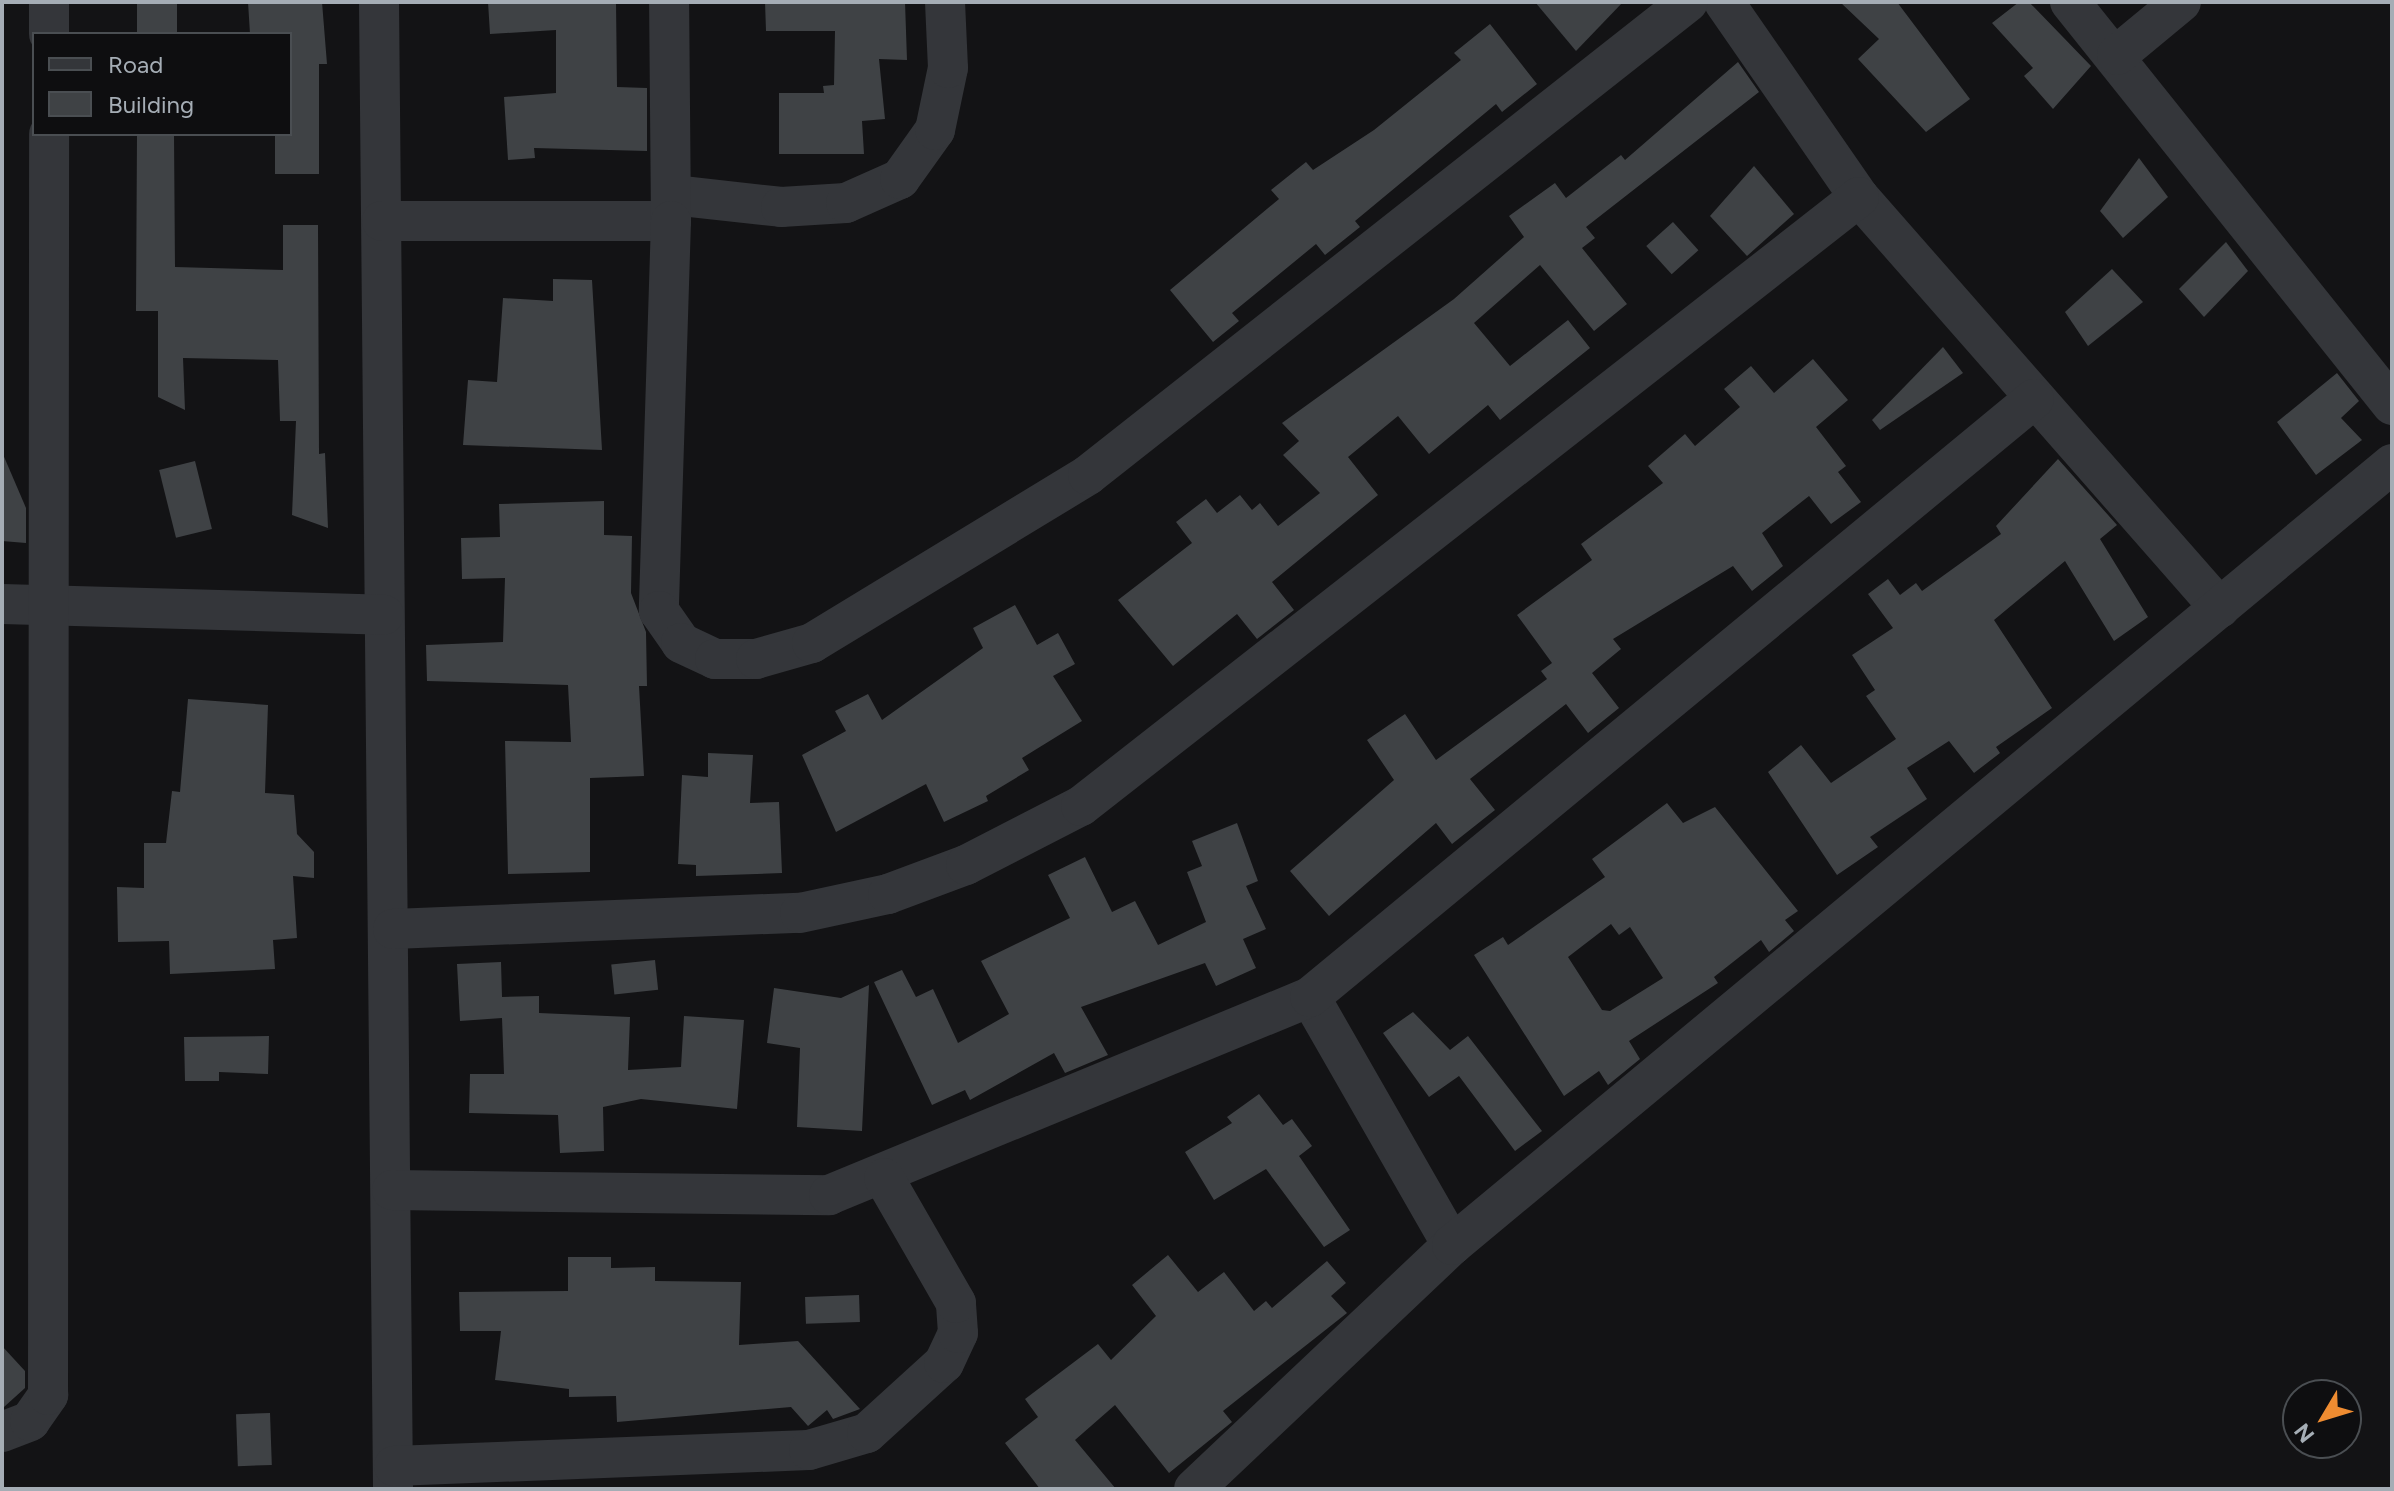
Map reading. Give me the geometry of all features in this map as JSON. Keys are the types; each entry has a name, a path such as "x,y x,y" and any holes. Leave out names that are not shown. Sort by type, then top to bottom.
{"street":[{"path":"49,2 49,32"},
{"path":"379,2 384,615 393,929 394,1478 809,1450 867,1433 944,1363 958,1333 956,1303 884,1178"},
{"path":"669,2 672,208 659,611 681,643 715,659 756,659 812,643 1088,475 1688,2"},
{"path":"382,221 846,203 900,179 935,130 948,68 945,2"},
{"path":"1724,2 1859,197 2220,608"},
{"path":"2070,2 2117,55 2392,405"},
{"path":"2117,55 2181,2"},
{"path":"2,1432 30,1421 48,1395 49,136"},
{"path":"393,929 800,913 888,894 966,865 1081,806 1859,197"},
{"path":"392,1190 829,1195 884,1178 1310,997 2034,399"},
{"path":"1194,1489 1452,1245 2392,464"},
{"path":"2,604 384,615"},
{"path":"1310,997 1452,1245"}],"building":[{"path":"137,2 177,2 177,32 137,32"},
{"path":"248,2 322,2 327,64 319,64 319,174 275,174 275,136 292,136 292,32 250,32"},
{"path":"488,2 616,2 617,87 647,88 647,151 534,148 535,158 508,160 504,97 556,93 556,30 490,34"},
{"path":"765,2 905,2 907,60 879,59 885,119 862,121 864,154 779,154 779,93 824,93 823,86 834,85 835,31 766,31"},
{"path":"1535,2 1623,2 1576,51"},
{"path":"1840,2 1897,2 1970,99 1926,132 1858,59 1879,39"},
{"path":"2019,2 2029,2 2091,66 2053,109 2024,76 2033,68 1992,23"},
{"path":"1490,24 1537,84 1502,112 1496,104 1355,221 1360,227 1325,255 1316,244 1232,313 1239,321 1213,342 1170,290 1279,199 1271,190 1306,162 1313,170 1374,130 1461,60 1454,53"},
{"path":"1738,62 1759,92 1586,227 1595,238 1582,248 1627,304 1594,331 1540,265 1474,323 1510,366 1568,320 1590,348 1500,420 1488,405 1429,454 1398,416 1348,457 1378,495 1272,582 1294,610 1257,639 1237,614 1173,666 1118,600 1192,543 1176,522 1206,499 1217,513 1240,495 1252,510 1260,503 1278,526 1320,493 1283,455 1299,441 1282,423 1454,299 1524,237 1509,216 1555,183 1566,198 1621,155 1625,160"},
{"path":"137,136 174,136 175,267 283,270 283,225 318,225 319,454 325,453 328,528 292,515 296,421 280,421 278,360 183,358 185,410 158,397 158,311 136,311"},
{"path":"2139,158 2168,197 2123,238 2100,211"},
{"path":"1754,166 1794,214 1747,256 1710,216"},
{"path":"1673,222 1698,250 1672,274 1646,246"},
{"path":"2226,242 2248,271 2204,317 2179,289"},
{"path":"2112,269 2143,302 2088,346 2065,312"},
{"path":"553,279 592,280 602,450 463,445 468,380 497,382 503,298 553,301"},
{"path":"1943,347 1963,373 1880,430 1872,420"},
{"path":"1813,359 1848,400 1816,427 1846,466 1838,472 1861,502 1831,524 1809,496 1762,533 1783,566 1752,591 1733,566 1613,639 1621,649 1592,673 1619,708 1588,733 1566,704 1470,779 1495,810 1452,844 1436,823 1329,916 1290,871 1394,780 1367,740 1405,714 1436,760 1547,679 1541,671 1552,663 1517,615 1592,560 1581,544 1663,483 1648,466 1685,434 1695,446 1740,407 1724,389 1751,366 1774,393"},
{"path":"2337,373 2359,401 2341,418 2362,440 2316,475 2277,422"},
{"path":"2,452 26,508 26,543 2,541"},
{"path":"2058,459 2117,525 2100,539 2148,617 2114,641 2065,561 1994,620 2052,708 1996,747 2000,753 1974,773 1949,741 1907,768 1927,799 1870,837 1878,847 1837,875 1768,772 1801,745 1831,783 1896,739 1866,696 1875,690 1852,655 1893,628 1868,594 1888,579 1900,595 1916,583 1922,591 2001,534 1996,526"},
{"path":"195,461 212,529 176,538 159,470"},
{"path":"604,501 604,535 632,536 631,593 646,632 647,686 639,686 644,776 590,778 590,872 508,874 505,741 571,742 568,685 427,681 426,645 503,642 505,578 462,579 461,538 500,537 499,504"},
{"path":"1015,605 1037,645 1058,633 1075,664 1053,676 1082,721 1022,758 1029,770 986,796 988,801 944,822 926,784 836,832 802,755 846,731 835,711 868,694 882,720 983,648 973,628"},
{"path":"188,699 268,705 265,793 294,795 297,834 314,852 314,878 293,876 297,938 273,940 275,969 170,974 169,941 118,942 117,887 144,888 144,843 166,843 172,791 180,792"},
{"path":"708,753 753,755 750,803 779,802 782,873 696,876 696,865 678,864 682,775 708,777"},
{"path":"1667,803 1683,823 1715,807 1798,911 1785,920 1794,931 1769,952 1761,940 1714,977 1718,983 1629,1041 1640,1059 1608,1085 1599,1071 1564,1096 1474,955 1503,937 1508,945 1605,877 1592,859","holes":["1611,924 1619,935 1630,927 1663,978 1610,1011 1602,1010 1568,957"]},
{"path":"1237,823 1258,881 1246,886 1266,929 1243,939 1256,968 1216,986 1205,963 1081,1007 1108,1055 1065,1073 1054,1053 970,1100 965,1090 932,1105 874,982 902,970 916,997 933,989 958,1043 1009,1014 981,961 1070,918 1048,875 1085,857 1112,912 1135,901 1158,945 1206,922 1187,872 1202,866 1192,841"},
{"path":"655,960 658,990 614,994 611,965"},
{"path":"501,962 502,997 539,996 539,1013 630,1017 628,1070 681,1067 684,1016 744,1020 737,1109 641,1099 603,1107 604,1151 560,1153 558,1115 469,1113 470,1074 504,1074 502,1018 460,1021 457,964"},
{"path":"869,985 862,1131 797,1127 800,1048 767,1043 774,988 841,998"},
{"path":"1413,1012 1450,1050 1468,1036 1542,1131 1515,1151 1459,1076 1429,1097 1383,1033"},
{"path":"269,1036 268,1074 219,1072 219,1081 185,1081 184,1037"},
{"path":"1259,1094 1283,1125 1292,1119 1312,1146 1299,1156 1350,1230 1324,1247 1266,1169 1214,1200 1185,1152 1232,1123 1227,1117"},
{"path":"1168,1255 1198,1292 1224,1272 1254,1311 1266,1301 1272,1308 1327,1261 1346,1283 1331,1296 1347,1313 1223,1411 1232,1422 1169,1473 1115,1405 1075,1440 1116,1489 1040,1489 1005,1443 1038,1417 1025,1399 1098,1344 1111,1360 1156,1316 1132,1285"},
{"path":"568,1257 611,1257 611,1268 655,1267 655,1281 741,1282 739,1345 798,1341 860,1409 833,1419 827,1410 808,1426 791,1407 617,1422 616,1396 569,1397 569,1389 495,1380 501,1331 460,1331 459,1292 568,1291"},
{"path":"859,1295 860,1322 806,1324 805,1297"},
{"path":"2,1346 25,1371 25,1388 4,1407"},
{"path":"270,1413 272,1465 238,1466 236,1414"}]}
